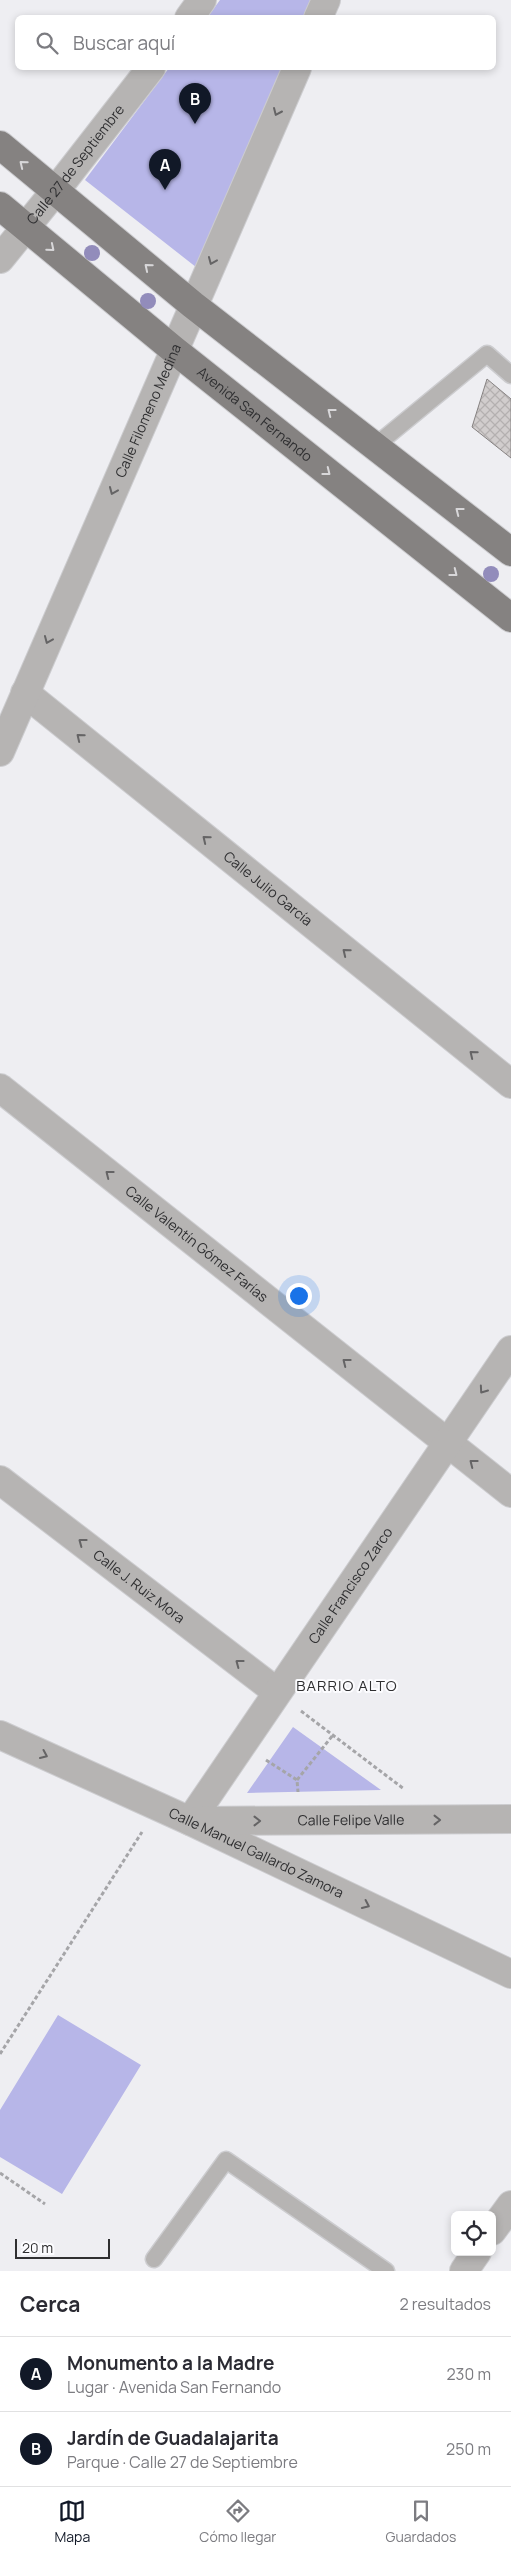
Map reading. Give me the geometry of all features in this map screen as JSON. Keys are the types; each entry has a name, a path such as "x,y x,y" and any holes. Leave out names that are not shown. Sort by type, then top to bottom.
{"main road":[{"path":"0,144 193,305 511,552"},
{"name":"Avenida San Fernando","path":"0,206 174,350 511,618"}],"street":[{"path":"191,15 202,0"},
{"path":"319,15 326,0"},
{"name":"Calle 27 de Septiembre","path":"0,259 149,70"},
{"name":"Calle Filomeno Medina","path":"0,752 295,70"},
{"name":"Calle Julio García","path":"25,693 511,1084"},
{"name":"Calle Valentín Gómez Farías","path":"0,1088 511,1493"},
{"name":"Calle Francisco Zarco","path":"190,1821 511,1350"},
{"name":"Calle J. Ruiz Mora","path":"0,1480 277,1692"},
{"name":"Calle Manuel Gallardo Zamora","path":"0,1734 190,1821 511,1974"},
{"name":"Calle Felipe Valle","path":"190,1821 511,1819"},
{"path":"496,2226 511,2205"},
{"path":"464,2271 474,2256"}],"lane":[{"path":"375,446 487,354 511,375"},
{"path":"154,2259 226,2160 386,2271"}],"path":[{"path":"277,1692 444,1820"},
{"path":"299,1820 297,1780 333,1735"},
{"path":"242,1746 297,1780"},
{"path":"0,2054 158,1806"},
{"path":"0,2173 46,2204"}],"shaded area":[{"path":"220,0 315,0 308,15 209,15"},
{"path":"168,70 285,70 201,271 85,180"},
{"path":"293,1727 381,1790 247,1793"},
{"path":"58,2015 141,2065 62,2194 0,2157 0,2110"}],"building":[{"path":"487,379 511,399 511,458 472,427"}],"place":[{"name":"Jardín de Guadalajarita","path":"195,124"},
{"name":"Monumento a la Madre","path":"165,190"}],"district":[{"name":"BARRIO ALTO","path":"347,1686"}]}
